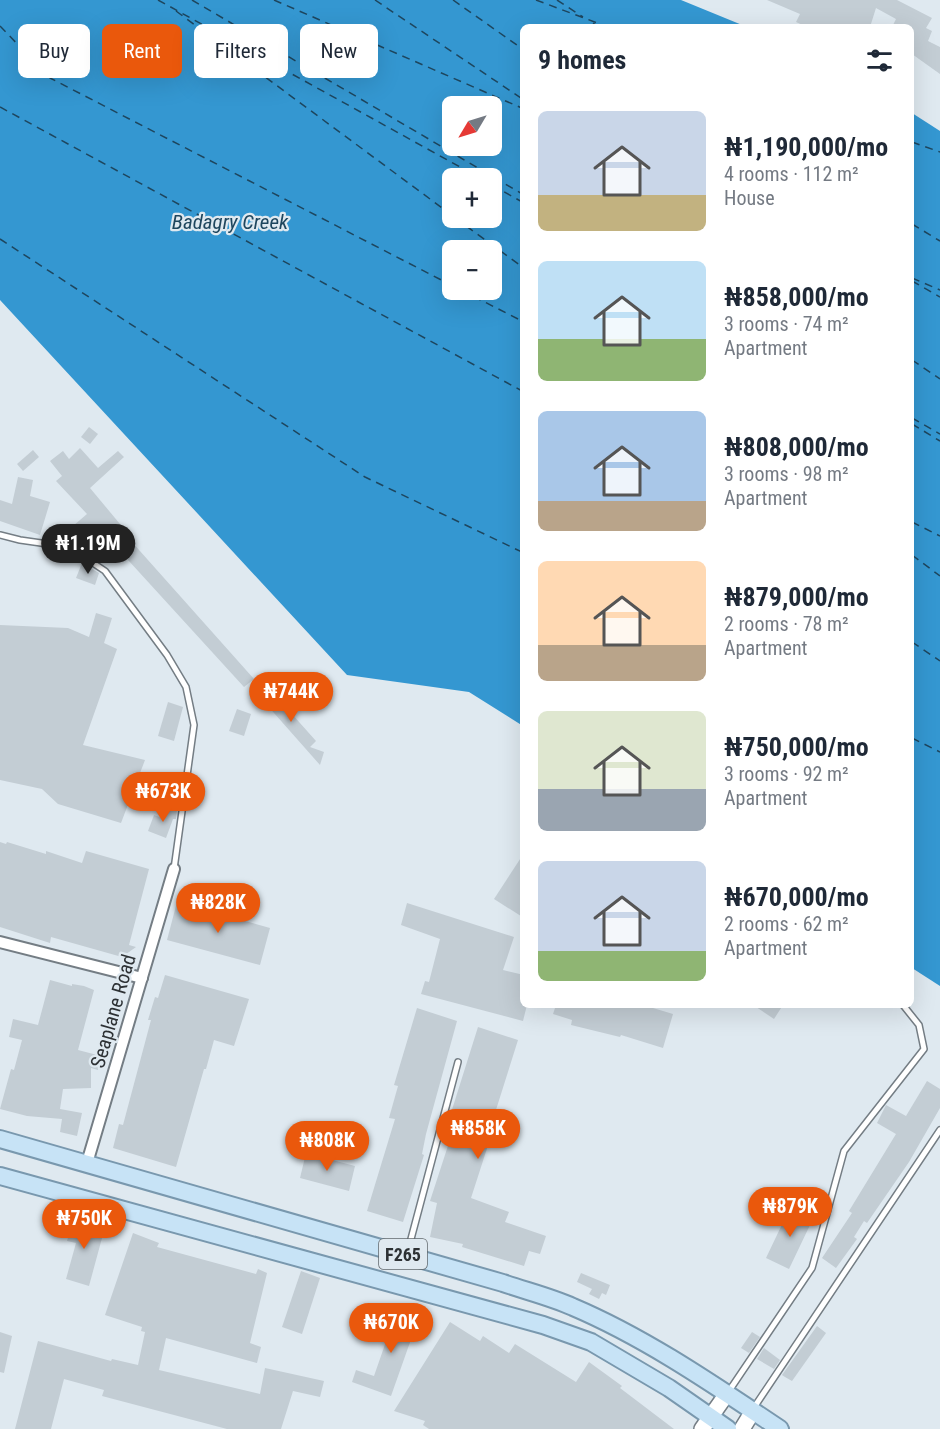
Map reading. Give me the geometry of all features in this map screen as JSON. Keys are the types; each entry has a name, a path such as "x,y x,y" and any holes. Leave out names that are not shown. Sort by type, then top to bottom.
{"main road":[{"name":"F265","path":"0,1138 503,1282 572,1306 635,1337 780,1429"},
{"name":"F265","path":"0,1176 543,1325 591,1342 669,1388 706,1423 728,1429"},
{"path":"706,1423 726,1395"},
{"path":"742,1429 753,1411"}],"street":[{"name":"Seaplane Road","path":"87,1163 174,869"},
{"path":"0,942 142,978"}],"lane":[{"path":"0,535 69,547 105,570 167,655 186,687 194,724 174,869"},
{"path":"726,1395 812,1268 844,1151 924,1049 919,1025 905,1008"},
{"path":"407,1255 458,1062"},
{"path":"753,1411 940,1130"}],"water":[{"name":"Badagry Creek","path":"0,0 681,0 740,24 520,24 520,724 469,692 347,675 0,300"},
{"path":"914,114 940,131 940,986 914,969"}],"building":[{"path":"767,0 897,0 932,18 926,28 932,31 928,41 940,47 940,74 914,55 914,24 894,24 896,19 876,8 871,24 800,24 796,22 800,14"},
{"path":"89,427 98,434 90,444 81,437"},
{"path":"80,448 98,468 118,451 124,457 90,488 125,530 123,532 254,679 244,687 118,549 104,562 73,526 87,514 56,481 62,476 50,461 63,451 69,459"},
{"path":"33,450 39,457 23,471 17,464"},
{"path":"18,477 33,480 30,496 50,502 40,535 0,521 0,500 12,504"},
{"path":"82,563 99,573 95,585 76,578"},
{"path":"96,613 112,618 104,643 117,649 83,745 145,760 121,823 58,804 42,789 0,780 0,625 68,628 89,637"},
{"path":"267,686 316,741 310,747 324,752 320,765 259,696 259,692"},
{"path":"168,702 183,707 174,741 158,736"},
{"path":"237,709 251,714 244,736 229,731"},
{"path":"165,807 177,810 176,819 173,819 166,838 148,831 154,815 162,818"},
{"path":"0,842 46,854 46,851 82,863 86,851 149,869 129,945 136,947 122,957 51,937 50,943 0,927"},
{"path":"520,859 520,915 494,899"},
{"path":"177,902 270,928 260,965 167,940"},
{"path":"407,903 514,937 503,970 520,974 520,1008 526,1008 523,1021 421,994 425,981 429,982 440,939 401,925"},
{"path":"165,975 249,999 234,1046 214,1040 176,1167 113,1148 119,1124 123,1125 151,1020 148,1020"},
{"path":"50,980 94,990 78,1050 101,1056 98,1070 91,1068 91,1088 63,1089 60,1109 82,1113 77,1136 60,1132 62,1119 27,1116 0,1109 22,1040 9,1037 13,1019 38,1025"},
{"path":"417,1008 457,1021 426,1134 422,1154 424,1155 403,1222 367,1211 395,1119 389,1118 398,1086 394,1085"},
{"path":"555,1008 653,1008 673,1014 663,1048 621,1035 620,1037 571,1025 572,1020 553,1014"},
{"path":"758,1008 781,1008 774,1019"},
{"path":"478,1027 518,1040 471,1198 509,1212 505,1222 546,1236 540,1254 529,1251 524,1266 462,1247 463,1244 430,1237 437,1203 430,1201 457,1118 450,1116"},
{"path":"927,1081 940,1089 940,1108 909,1162 867,1223 864,1221 854,1237 857,1239 836,1268 822,1258 852,1213 849,1211 896,1134 877,1123 886,1105 906,1116"},
{"path":"306,1153 355,1166 349,1191 300,1178"},
{"path":"804,1204 814,1208 807,1223 810,1225 789,1269 766,1258 787,1214 798,1219"},
{"path":"74,1218 105,1227 89,1286 66,1279 76,1243 67,1241"},
{"path":"133,1233 159,1243 157,1247 256,1274 258,1269 267,1273 250,1343 261,1347 257,1363 166,1338 159,1370 260,1394 265,1368 324,1381 320,1397 293,1391 281,1429 227,1429 102,1396 104,1390 64,1379 51,1429 15,1429 38,1341 111,1361 112,1359 138,1365 145,1332 141,1331 142,1327 105,1315"},
{"path":"301,1271 320,1278 302,1334 282,1327"},
{"path":"581,1273 610,1285 606,1295 602,1293 599,1299 589,1294 592,1289 577,1282"},
{"path":"398,1307 420,1314 391,1396 352,1382 356,1370 374,1376"},
{"path":"450,1322 480,1341 483,1336 509,1353 515,1344 576,1382 589,1362 674,1429 429,1429 423,1425 425,1421 394,1411"},
{"path":"817,1326 826,1333 792,1381 782,1375"},
{"path":"0,1332 12,1336 4,1373 0,1372"},
{"path":"752,1332 760,1337 749,1353 741,1348"},
{"path":"764,1348 780,1360 774,1369 757,1359"}],"ferry route":[{"path":"158,0 462,168"},
{"path":"192,0 520,193"},
{"path":"274,0 520,107"},
{"path":"375,0 520,97"},
{"path":"453,0 520,47"},
{"path":"536,0 600,24"},
{"path":"557,0 583,17"},
{"path":"176,11 442,208"},
{"path":"0,26 50,78 442,280"},
{"path":"0,107 520,390"},
{"path":"914,143 940,152"},
{"path":"502,191 520,201"},
{"path":"914,225 940,241"},
{"path":"469,228 520,265"},
{"path":"0,239 365,477 520,551"},
{"path":"914,279 940,290"},
{"path":"914,282 940,297"},
{"path":"481,300 520,320"},
{"path":"914,361 940,379"},
{"path":"914,419 940,434"},
{"path":"914,425 940,441"},
{"path":"914,523 940,536"},
{"path":"914,556 940,576"},
{"path":"914,643 940,661"},
{"path":"914,739 940,752"}]}
